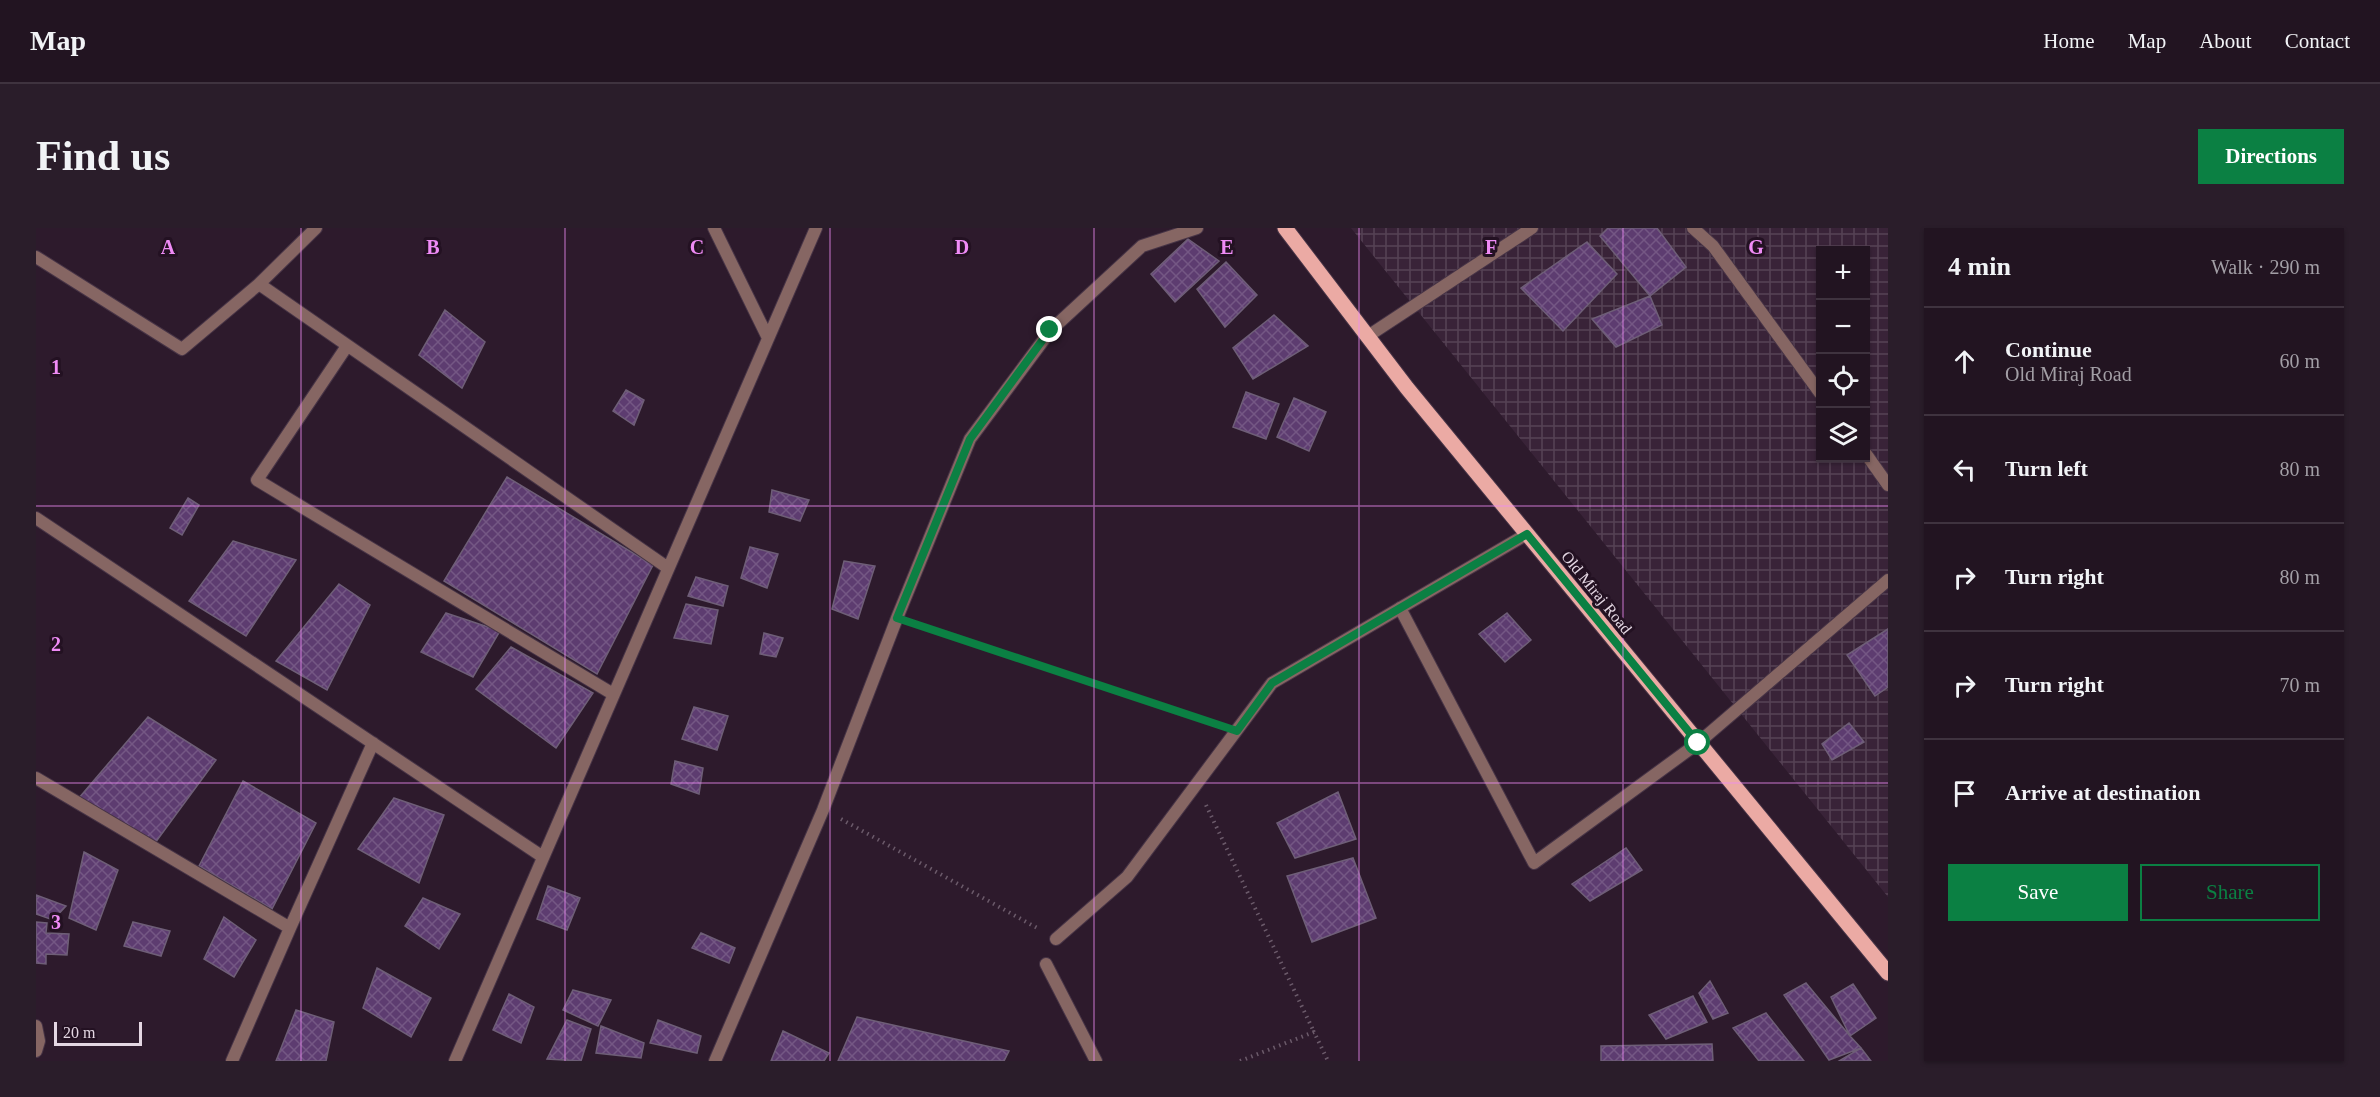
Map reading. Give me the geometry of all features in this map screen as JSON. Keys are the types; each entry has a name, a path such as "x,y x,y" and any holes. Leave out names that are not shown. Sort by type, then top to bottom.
{"main road":[{"name":"Old Miraj Road","path":"1285,228 1407,388 1888,973"}],"street":[{"path":"36,257 182,349 259,284 316,228"},
{"path":"714,228 768,338"},
{"path":"455,1061 816,228"},
{"path":"715,1061 823,810 897,618 970,439 1050,330 1142,246 1197,228"},
{"path":"1368,336 1532,228"},
{"path":"1693,228 1713,246 1816,386"},
{"path":"259,284 668,568"},
{"path":"347,345 257,480 613,694"},
{"path":"1870,460 1888,485"},
{"path":"36,518 543,857"},
{"path":"1056,939 1127,877 1272,683 1527,534"},
{"path":"1400,608 1534,863 1698,743 1888,580"},
{"path":"232,1061 373,743"},
{"path":"36,778 290,928"},
{"path":"1046,964 1096,1061"},
{"path":"36,1026 39,1041 36,1051"}],"path":[{"path":"897,618 1237,731"},
{"path":"1196,786 1328,1061"},
{"path":"823,810 1056,939"},
{"path":"1240,1061 1314,1032"}],"shaded area":[{"path":"1351,228 1888,228 1888,897"}],"building":[{"path":"1608,228 1657,228 1686,267 1650,296 1600,236"},
{"path":"1188,239 1219,261 1175,302 1151,274"},
{"path":"1587,242 1617,274 1563,331 1521,288"},
{"path":"1226,262 1257,295 1225,327 1197,289"},
{"path":"1650,296 1662,325 1616,347 1592,319"},
{"path":"445,310 485,342 462,388 419,355"},
{"path":"1274,315 1308,346 1253,379 1233,348"},
{"path":"626,390 644,400 634,425 613,411"},
{"path":"1246,392 1279,404 1266,439 1233,427"},
{"path":"1294,398 1326,412 1309,451 1277,437"},
{"path":"507,477 653,565 597,674 444,581"},
{"path":"772,490 809,500 800,521 769,512"},
{"path":"188,498 199,505 182,535 170,528"},
{"path":"233,541 296,560 246,636 189,601"},
{"path":"750,547 778,554 767,588 741,578"},
{"path":"844,561 875,566 858,619 832,609"},
{"path":"696,577 728,586 723,606 688,596"},
{"path":"339,584 370,605 327,690 276,661"},
{"path":"686,604 718,610 711,644 674,638"},
{"path":"446,613 500,631 473,677 421,652"},
{"path":"1507,613 1531,640 1505,662 1479,634"},
{"path":"1888,629 1888,687 1875,696 1847,655"},
{"path":"764,633 783,638 776,657 760,654"},
{"path":"511,647 593,693 556,748 476,689"},
{"path":"694,707 728,716 717,750 682,739"},
{"path":"148,717 216,760 155,843 78,799"},
{"path":"1849,723 1864,742 1832,760 1822,744"},
{"path":"675,761 703,768 699,794 671,784"},
{"path":"243,781 316,823 272,909 199,866"},
{"path":"1338,792 1356,839 1295,858 1277,823"},
{"path":"394,798 444,815 419,883 358,849"},
{"path":"1626,848 1642,870 1590,901 1572,884"},
{"path":"84,852 118,870 96,930 69,918"},
{"path":"1353,858 1376,918 1312,942 1287,876"},
{"path":"548,886 580,898 567,930 537,919"},
{"path":"36,895 66,906 53,920 36,914"},
{"path":"423,898 460,914 439,949 405,926"},
{"path":"224,917 256,940 234,977 204,959"},
{"path":"36,922 47,923 46,933 69,934 67,955 46,954 46,964 36,963"},
{"path":"133,922 170,931 161,956 124,946"},
{"path":"701,933 735,948 729,963 692,948"},
{"path":"377,968 431,998 411,1037 363,1008"},
{"path":"1710,981 1728,1013 1713,1019 1699,993"},
{"path":"1806,983 1861,1048 1829,1060 1784,995"},
{"path":"1853,984 1876,1018 1850,1036 1831,997"},
{"path":"573,990 611,1000 598,1026 563,1010"},
{"path":"509,994 534,1007 521,1043 493,1030"},
{"path":"1693,996 1707,1022 1666,1039 1649,1015"},
{"path":"296,1010 334,1022 326,1061 276,1061"},
{"path":"1766,1013 1804,1061 1759,1061 1733,1028"},
{"path":"857,1017 1009,1051 1004,1061 838,1061"},
{"path":"567,1020 591,1029 581,1061 547,1059"},
{"path":"658,1020 701,1036 697,1053 650,1043"},
{"path":"601,1026 644,1043 641,1058 596,1053"},
{"path":"783,1031 829,1053 824,1061 771,1061"},
{"path":"1712,1044 1713,1061 1601,1061 1601,1046"},
{"path":"1861,1048 1871,1061 1839,1061"}],"route":[{"path":"1050,330 970,439 897,618 1237,731 1272,683 1527,534 1698,743"}]}
